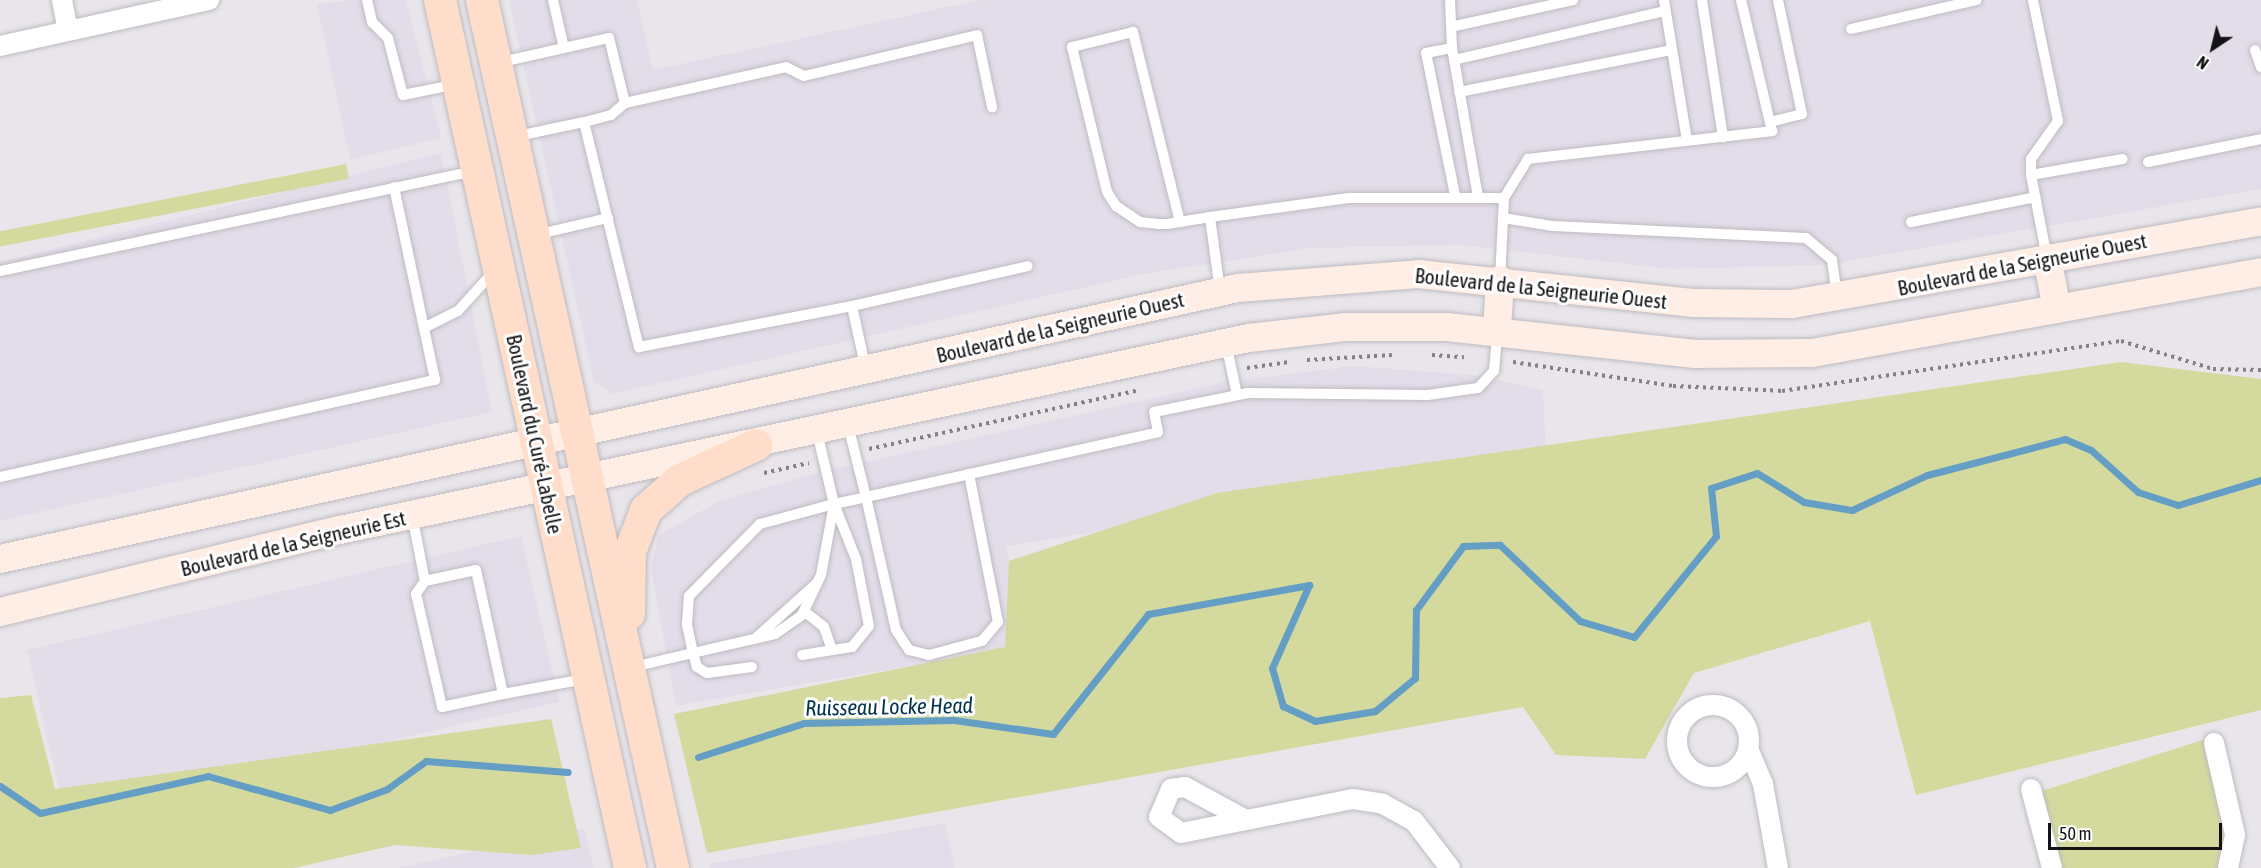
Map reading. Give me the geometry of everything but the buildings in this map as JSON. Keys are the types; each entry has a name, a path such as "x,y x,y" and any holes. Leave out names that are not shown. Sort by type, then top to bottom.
{"main road":[{"name":"Boulevard du Curé-Labelle","path":"440,0 630,868"},
{"name":"Boulevard du Curé-Labelle","path":"483,0 673,868"},
{"name":"Boulevard de la Seigneurie Ouest","path":"577,433 1220,292 1369,274 1500,280 1713,304 1838,298 2047,258 2261,221"},
{"path":"2047,258 2057,309"},
{"path":"586,477 848,426 1226,342 1346,327 1497,330 1694,354 1782,355 1870,345 2261,272"},
{"path":"1497,330 1500,280"},
{"path":"0,559 577,433"},
{"path":"628,668 630,552 639,522 666,489 756,445"},
{"name":"Boulevard de la Seigneurie Est","path":"0,612 411,514 586,477"}],"street":[{"path":"62,0 68,30"},
{"path":"0,46 210,0"},
{"path":"2214,743 2235,836 2228,868"},
{"path":"1749,751 1763,784 1778,868"},
{"path":"2031,789 2052,868"},
{"path":"1244,819 1353,799 1383,804 1414,821 1450,868"}],"lane":[{"path":"367,0 372,22 388,38 403,95 458,84"},
{"path":"553,0 564,48"},
{"path":"1450,0 1455,26 1452,48 1478,197"},
{"path":"1455,26 1573,0"},
{"path":"1702,0 1723,136"},
{"path":"1500,280 1504,198 1528,159 1772,131 1741,0"},
{"path":"1770,122 1802,114 1779,0"},
{"path":"1851,29 1977,0"},
{"path":"2033,0 2058,121 2031,159 2031,175 2047,258"},
{"path":"1454,60 1664,6 1687,140"},
{"path":"1180,222 1133,32 1072,46 1110,199 1140,222 1180,222 1316,200 1455,195 1504,198"},
{"path":"513,137 611,115 625,103 786,67 804,76 977,35 992,107"},
{"path":"496,63 609,38 625,103"},
{"path":"1452,48 1426,53 1455,195"},
{"path":"1459,92 1671,50"},
{"path":"2255,50 2261,67"},
{"path":"584,122 639,347 852,306 1028,266"},
{"path":"2148,162 2261,139"},
{"path":"2031,175 2123,159"},
{"path":"0,271 478,171"},
{"path":"0,477 435,380 394,187"},
{"path":"1911,222 2036,197"},
{"path":"534,235 608,218"},
{"path":"1210,218 1220,292"},
{"path":"1503,218 1553,226 1806,238 1832,260 1838,298"},
{"path":"424,328 458,311 499,266"},
{"path":"852,306 866,370"},
{"path":"752,667 707,673 697,667 687,604 702,579 767,520 1158,432 1154,412 1237,395 1428,395 1478,388 1494,371 1497,330"},
{"path":"1226,342 1237,395"},
{"path":"848,426 896,630 909,650 922,655 975,644 995,629 999,613 969,474"},
{"path":"802,656 860,642 868,626 856,559 834,504 817,432"},
{"path":"628,668 782,631 805,612 819,580 834,504"},
{"path":"411,514 425,581"},
{"path":"503,694 476,570 425,581 416,594 442,707 589,678"},
{"path":"755,639 819,580"},
{"path":"805,612 824,627 832,650"}],"path":[{"path":"1516,363 1682,387 1782,391 2121,341 2205,367 2261,370"},
{"path":"1248,368 1405,355"},
{"path":"1421,355 1475,358"},
{"path":"867,450 1146,388"}],"shaded area":[{"path":"349,0 406,0 441,138 350,160 317,4"},
{"path":"509,0 637,0 653,70 980,0 2261,0 2261,189 1825,265 1671,269 1459,245 1312,248 1144,274 612,394 594,382"},
{"path":"441,153 492,412 0,521 0,262"},
{"path":"1354,366 1473,375 1543,390 1546,460 1006,546 1025,646 676,706 651,567 659,535 721,500 828,470 1230,381"},
{"path":"521,536 559,702 65,816 27,650"},
{"path":"945,823 955,868 710,868 710,864"},
{"path":"584,828 594,868 397,868"}],"green space":[{"path":"346,164 349,179 0,246 0,231"},
{"path":"2121,362 2261,379 2261,710 1916,795 1870,621 1694,673 1645,759 1556,755 1523,707 707,853 674,714 1005,647 1009,561 1217,493"},
{"path":"31,695 55,789 551,719 581,848 532,855 395,845 294,868 0,868 0,698"},
{"path":"2206,739 2233,825 2226,868 2052,868 2032,794"}],"waterway":[{"name":"Ruisseau Locke Head","path":"698,757 804,723 954,720 1053,734 1148,614 1309,585 1272,668 1283,706 1315,721 1375,711 1415,678 1416,610 1463,546 1500,545 1580,621 1634,637 1716,536 1711,488 1757,473 1804,502 1852,510 1927,475 2065,439 2091,450 2138,492 2178,505 2261,480"},
{"name":"Ruisseau Locke Head","path":"0,786 40,813 208,776 330,810 387,789 426,761 568,772"}]}
